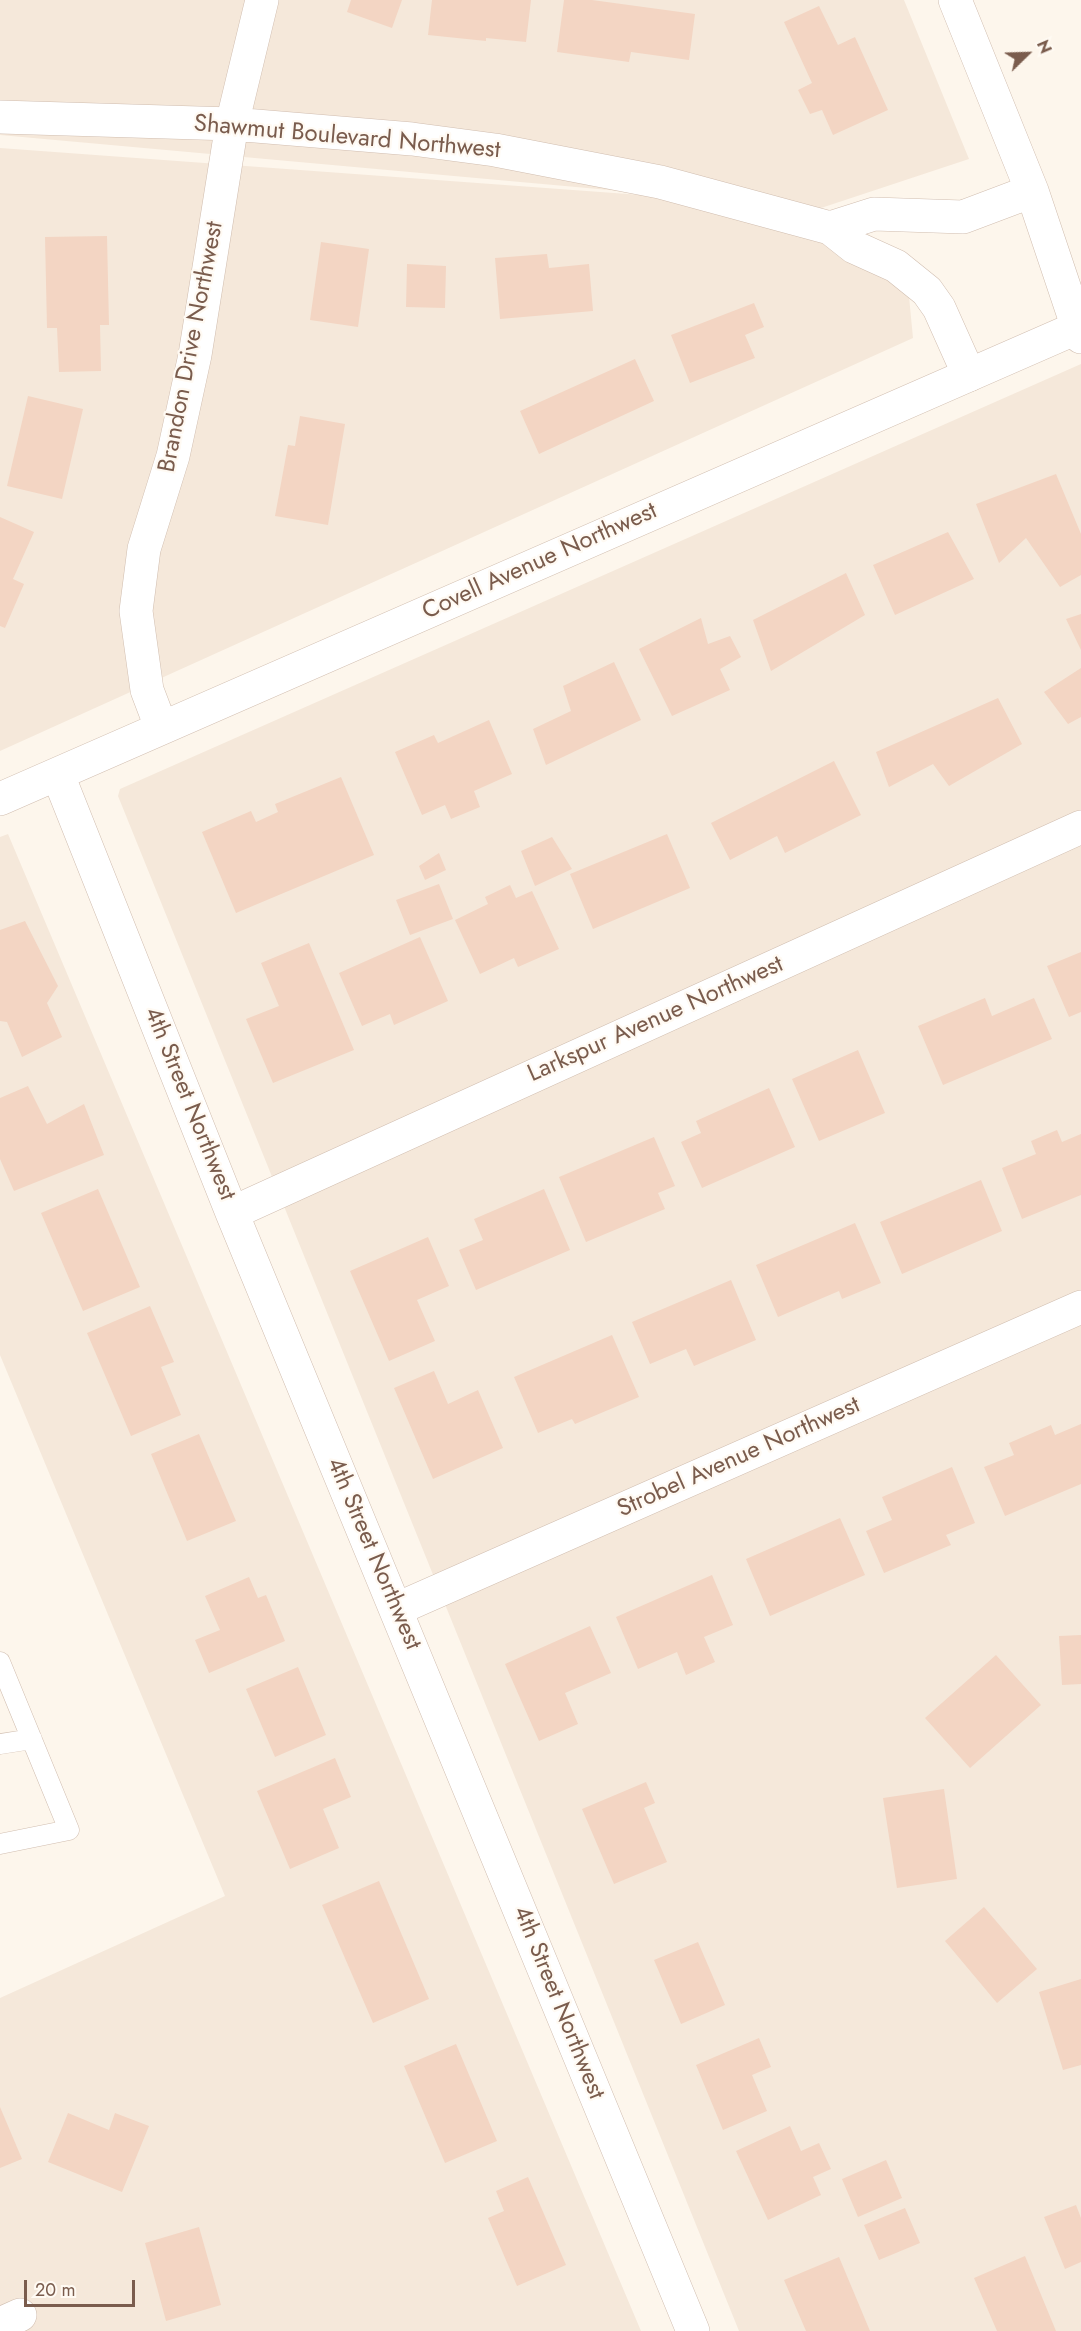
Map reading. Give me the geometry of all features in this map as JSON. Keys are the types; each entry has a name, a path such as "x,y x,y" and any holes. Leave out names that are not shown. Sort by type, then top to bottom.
{"street":[{"name":"Brandon Drive Northwest","path":"161,727 147,690 136,611 144,549 173,456 195,355 232,124 262,0"},
{"path":"955,0 1032,191 1080,330"},
{"name":"Shawmut Boulevard Northwest","path":"0,117 232,124 412,139 495,150 660,182 830,228 854,247 896,266 927,291 939,308 969,375"},
{"path":"830,228 874,214 963,217 1032,191"},
{"name":"Covell Avenue Northwest","path":"0,800 161,727 969,375 1080,330"},
{"name":"4th Street Northwest","path":"58,775 232,1213 693,2331"},
{"name":"Larkspur Avenue Northwest","path":"232,1213 1081,827"},
{"name":"Strobel Avenue Northwest","path":"397,1609 1081,1307"}],"lane":[{"path":"0,1662 69,1830 0,1844"},
{"path":"0,1744 32,1739"}],"shaded area":[{"path":"0,0 904,0 969,159 821,208 905,255 913,338 0,751 0,148 764,204 0,135"},
{"path":"1081,364 1081,2331 739,2331 118,796 120,789"},
{"path":"8,834 641,2331 0,2331 0,1998 225,1896 0,1355 0,837"}],"building":[{"path":"351,0 402,0 392,28 347,12"},
{"path":"432,0 531,0 526,42 486,38 486,41 428,35"},
{"path":"564,0 592,0 695,14 689,60 631,52 629,62 557,52"},
{"path":"819,6 838,45 855,37 888,110 833,135 822,110 810,114 798,90 812,83 784,22"},
{"path":"107,236 109,325 100,325 101,371 59,372 57,328 47,328 45,237"},
{"path":"321,242 369,249 358,327 310,320"},
{"path":"547,254 549,268 589,264 593,311 500,319 495,258"},
{"path":"407,264 446,266 445,308 406,307"},
{"path":"754,303 764,327 745,335 755,358 690,383 671,335"},
{"path":"635,359 654,401 539,454 520,411"},
{"path":"28,396 83,409 62,499 7,486"},
{"path":"300,416 345,424 328,525 275,516 288,445 295,446"},
{"path":"1056,474 1081,534 1081,575 1060,587 1026,538 999,563 976,504"},
{"path":"0,517 34,532 13,579 24,584 5,628 0,626"},
{"path":"948,532 974,579 895,615 873,565"},
{"path":"846,573 865,615 771,671 753,620"},
{"path":"1081,614 1081,650 1066,619"},
{"path":"701,618 708,644 730,636 741,657 720,669 730,690 672,716 639,649"},
{"path":"614,662 641,720 546,765 533,729 571,711 563,686"},
{"path":"1081,668 1081,717 1068,724 1044,692"},
{"path":"998,698 1022,744 949,786 933,764 889,787 876,752"},
{"path":"489,720 512,774 474,791 480,807 451,819 445,805 422,815 395,752 434,735 438,743"},
{"path":"834,761 861,815 785,853 777,836 730,860 711,823"},
{"path":"341,777 374,855 236,913 202,832 251,811 256,822 278,812 275,804"},
{"path":"667,834 690,888 593,929 570,874"},
{"path":"552,837 572,869 535,886 521,851"},
{"path":"439,853 446,870 425,880 419,866"},
{"path":"439,884 453,919 410,935 396,900"},
{"path":"510,885 516,898 532,891 559,949 518,967 514,958 480,974 455,920 488,904 485,897"},
{"path":"25,921 58,986 47,1003 62,1037 22,1057 7,1022 0,1021 0,930"},
{"path":"420,937 448,1001 394,1025 390,1014 362,1026 339,973"},
{"path":"309,943 354,1050 273,1083 246,1019 279,1006 261,963"},
{"path":"1081,952 1081,1012 1069,1017 1047,966"},
{"path":"985,998 992,1016 1034,998 1052,1039 943,1085 918,1026"},
{"path":"858,1050 885,1113 819,1141 792,1079"},
{"path":"28,1086 47,1124 84,1104 104,1155 14,1191 0,1159 0,1098"},
{"path":"769,1088 795,1147 702,1188 681,1142 701,1133 696,1121"},
{"path":"1057,1130 1062,1142 1081,1134 1081,1195 1022,1219 1002,1168 1036,1154 1031,1141"},
{"path":"654,1137 675,1186 658,1193 665,1209 586,1242 559,1177"},
{"path":"981,1180 1002,1231 902,1274 880,1222"},
{"path":"98,1189 140,1287 83,1311 41,1213"},
{"path":"544,1189 570,1250 476,1290 459,1250 483,1240 474,1219"},
{"path":"855,1223 881,1283 842,1299 839,1291 778,1317 756,1265"},
{"path":"428,1237 449,1286 417,1300 435,1341 389,1361 350,1271"},
{"path":"731,1280 756,1340 694,1366 686,1349 650,1364 632,1322"},
{"path":"150,1306 174,1362 161,1367 181,1415 131,1436 87,1333"},
{"path":"612,1335 639,1397 575,1424 572,1419 538,1433 514,1377"},
{"path":"434,1371 448,1404 478,1390 503,1448 433,1479 394,1388"},
{"path":"1081,1424 1081,1484 1005,1516 984,1467 1014,1455 1009,1443 1051,1425 1055,1435"},
{"path":"199,1434 236,1521 187,1541 151,1454"},
{"path":"952,1467 975,1523 946,1535 951,1545 884,1573 866,1531 892,1520 882,1497"},
{"path":"840,1518 865,1575 770,1616 746,1559"},
{"path":"712,1575 733,1625 704,1637 715,1662 686,1675 677,1652 638,1669 616,1617"},
{"path":"249,1577 258,1598 266,1595 285,1641 209,1673 195,1640 220,1630 205,1596"},
{"path":"590,1626 611,1673 565,1693 578,1724 539,1741 505,1664"},
{"path":"1081,1635 1081,1684 1062,1685 1059,1636"},
{"path":"996,1655 1041,1705 970,1768 925,1718"},
{"path":"298,1667 326,1735 275,1757 246,1689"},
{"path":"335,1758 351,1797 323,1809 339,1848 290,1869 257,1791"},
{"path":"646,1782 655,1803 644,1808 667,1862 614,1884 582,1809"},
{"path":"944,1789 957,1879 897,1888 883,1798"},
{"path":"379,1881 429,1999 373,2023 322,1905"},
{"path":"984,1907 1037,1969 997,2003 945,1941"},
{"path":"698,1942 725,2005 681,2024 654,1960"},
{"path":"1081,1979 1081,2065 1063,2070 1039,1992"},
{"path":"759,2038 771,2067 752,2075 767,2111 723,2130 696,2065"},
{"path":"456,2044 497,2141 445,2163 404,2066"},
{"path":"0,2107 22,2159 0,2168"},
{"path":"68,2113 109,2130 115,2113 149,2126 122,2192 48,2162"},
{"path":"790,2126 801,2151 819,2143 831,2169 813,2177 821,2195 768,2220 736,2151"},
{"path":"886,2160 902,2198 858,2217 842,2179"},
{"path":"528,2177 566,2265 517,2286 488,2218 504,2211 496,2191"},
{"path":"1076,2205 1081,2218 1081,2262 1065,2269 1044,2217"},
{"path":"905,2208 920,2243 879,2260 864,2225"},
{"path":"199,2227 221,2305 166,2321 145,2243"},
{"path":"1025,2256 1056,2331 997,2331 974,2278"},
{"path":"839,2257 870,2331 806,2331 784,2280"}]}
